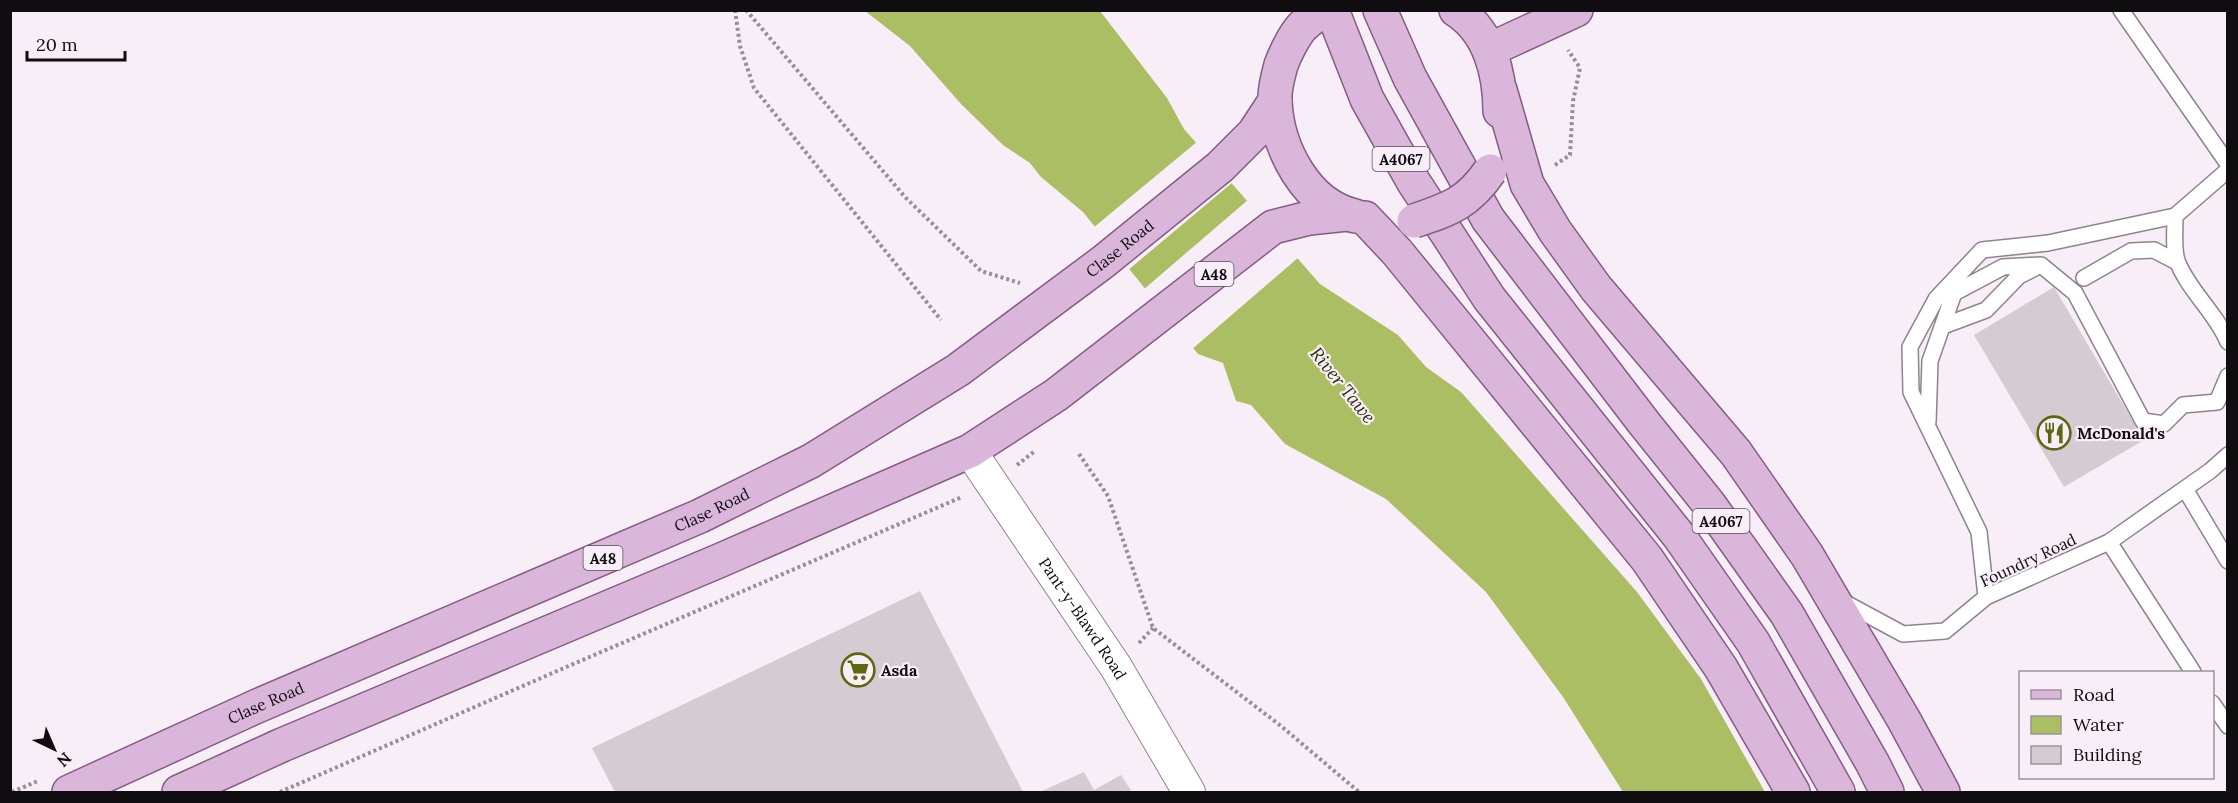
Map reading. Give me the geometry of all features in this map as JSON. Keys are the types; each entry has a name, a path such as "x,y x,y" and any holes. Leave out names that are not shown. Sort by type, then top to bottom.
{"main road":[{"name":"A4067","path":"1332,10 1367,99 1413,181 1489,298 1686,545 1753,642 1838,792"},
{"name":"A4067","path":"1380,10 1410,78 1488,219 1708,504 1787,614 1887,792"},
{"path":"1456,10 1464,15 1478,31 1489,50 1527,184 1555,231 1596,288 1736,453 1807,555 1943,792"},
{"path":"1303,16 1282,63 1275,101 1283,146 1304,182 1316,195 1356,216 1397,252 1647,558 1721,668 1793,792"},
{"path":"1489,50 1563,16"},
{"path":"1356,216 1413,221 1448,210 1479,186 1490,171 1497,152 1500,132 1500,90"},
{"name":"Clase Road","path":"69,792 255,706 471,616 700,516 811,460 958,370 1103,262 1220,167 1254,133 1275,101"},
{"name":"A48","path":"179,792 282,745 721,560 970,451 1056,395 1273,227 1309,218 1356,216"}],"street":[{"name":"Pant-y-Blawd Road","path":"970,451 1116,668 1189,792"}],"lane":[{"path":"2121,10 2228,164"},
{"path":"1986,597 1979,532 1911,392 1910,347 1936,299 1982,250 2048,243 2175,216 2228,170"},
{"path":"2175,216 2177,262 2198,296 2222,328 2228,342"},
{"path":"2084,278 2131,251 2154,250 2177,262"},
{"path":"1927,425 1930,361 1954,293 2003,267 2041,265 2075,293 2143,421 2164,424 2183,405 2217,402 2228,375"},
{"path":"1942,326 1986,310 2019,276 2041,265"},
{"name":"Foundry Road","path":"1832,596 1903,634 1945,631 1986,597 2109,542 2186,489 2228,455"},
{"path":"2186,489 2228,561"},
{"path":"2109,542 2192,671"},
{"path":"2214,706 2228,726"}],"path":[{"path":"735,10 740,46 754,88 941,320"},
{"path":"746,10 905,197 981,272 1017,283"},
{"path":"1527,184 1570,155 1573,101 1580,68 1563,16"},
{"path":"1079,454 1108,496 1153,628 1281,726 1359,792"},
{"path":"280,792 992,484"}],"water":[{"name":"River Tawe","path":"865,11 1100,11 1167,98 1184,129 1320,284 1398,335 1426,367 1461,392 1637,592 1701,679 1765,792 1623,792 1563,697 1486,592 1386,499 1285,444 1251,405 1236,401 1223,363 1198,354 1083,212 1041,177 1030,163 1003,145 961,104 910,46"}],"pier":[{"path":"1198,141 1233,182 1127,271 1093,228"},
{"path":"1249,199 1299,257 1191,350 1143,290"}],"building":[{"path":"2054,287 2144,440 2064,487 1974,335"},
{"name":"Asda","path":"920,591 1023,792 615,792 592,748"},
{"path":"1084,772 1094,790 1121,775 1132,792 1040,792"}],"place":[{"name":"McDonald's","path":"2054,433"},
{"name":"Asda","path":"858,670"}]}
